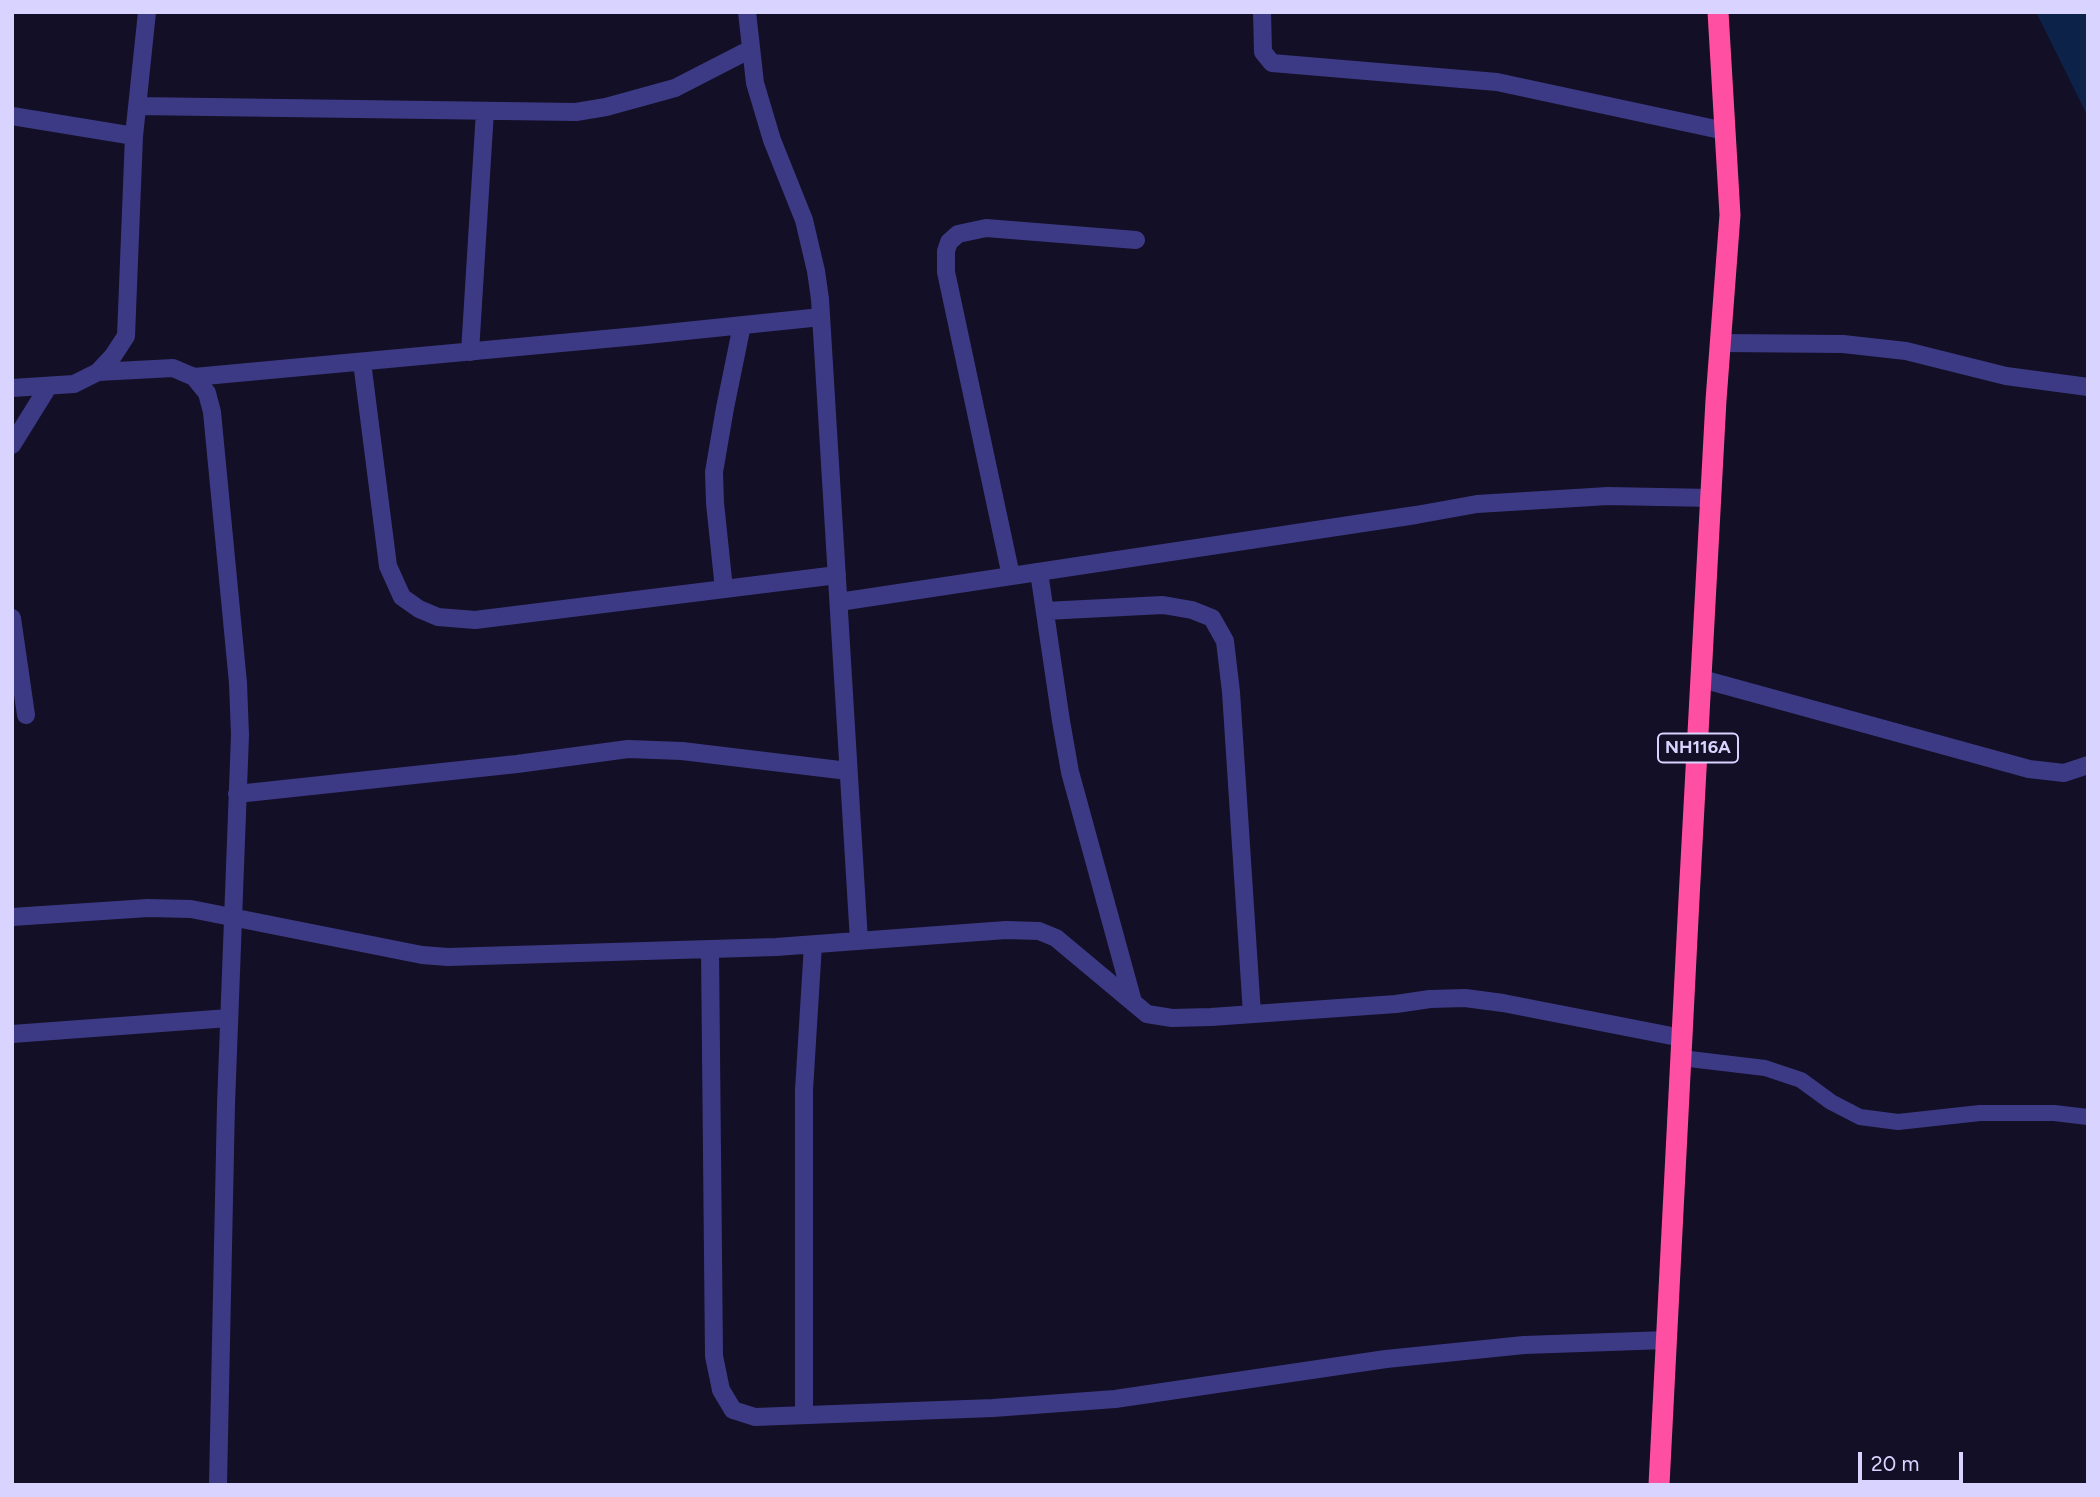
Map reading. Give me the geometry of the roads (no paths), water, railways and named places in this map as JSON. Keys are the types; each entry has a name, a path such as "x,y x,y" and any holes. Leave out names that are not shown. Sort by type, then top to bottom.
{"highway":[{"name":"NH116A","path":"1659,1485 1712,498 1730,215 1718,12"}],"street":[{"path":"12,388 74,384 98,372 113,356 125,336 134,136 147,12"},
{"path":"747,12 755,83 772,141 804,220 816,271 859,941"},
{"path":"1262,12 1263,52 1272,63 1508,84 1725,131"},
{"path":"137,106 576,112 606,107 675,88 751,49"},
{"path":"470,352 485,111"},
{"path":"12,116 134,136"},
{"path":"1011,576 946,272 949,242 958,234 986,228 1136,240"},
{"path":"98,372 173,369 194,377 821,317"},
{"path":"724,589 715,503 715,472 724,408 742,325"},
{"path":"1721,343 1843,344 1906,351 2006,376 2088,387"},
{"path":"362,362 388,566 402,597 419,609 439,617 475,620 837,575"},
{"path":"194,377 207,393 212,412 240,735 229,1018 218,1485"},
{"path":"12,445 48,387"},
{"path":"839,602 1477,504 1608,496 1712,498"},
{"path":"1039,572 1070,772 1133,1002"},
{"path":"1045,611 1163,605 1192,610 1212,618 1225,641 1231,692 1252,1014"},
{"path":"12,618 26,715"},
{"path":"1702,679 2029,769 2064,773 2088,765"},
{"path":"237,794 517,764 628,749 682,751 848,771"},
{"path":"12,917 148,908 191,909 422,955 448,957 710,950 1006,930 1039,931 1056,939 1147,1014 1172,1018 1252,1014 1465,998 1503,1003 1682,1049"},
{"path":"804,1415 804,1090 813,945"},
{"path":"710,950 714,1356 721,1390 733,1410 755,1418 993,1408 1115,1399 1385,1359 1524,1345 1667,1340"},
{"path":"12,1034 229,1018"}],"lane":[{"path":"1682,1049 1765,1068 1801,1080 1831,1102 1860,1117 1898,1122 1980,1113 2054,1113 2088,1117"}],"water":[{"path":"2036,12 2088,12 2088,117"}]}
